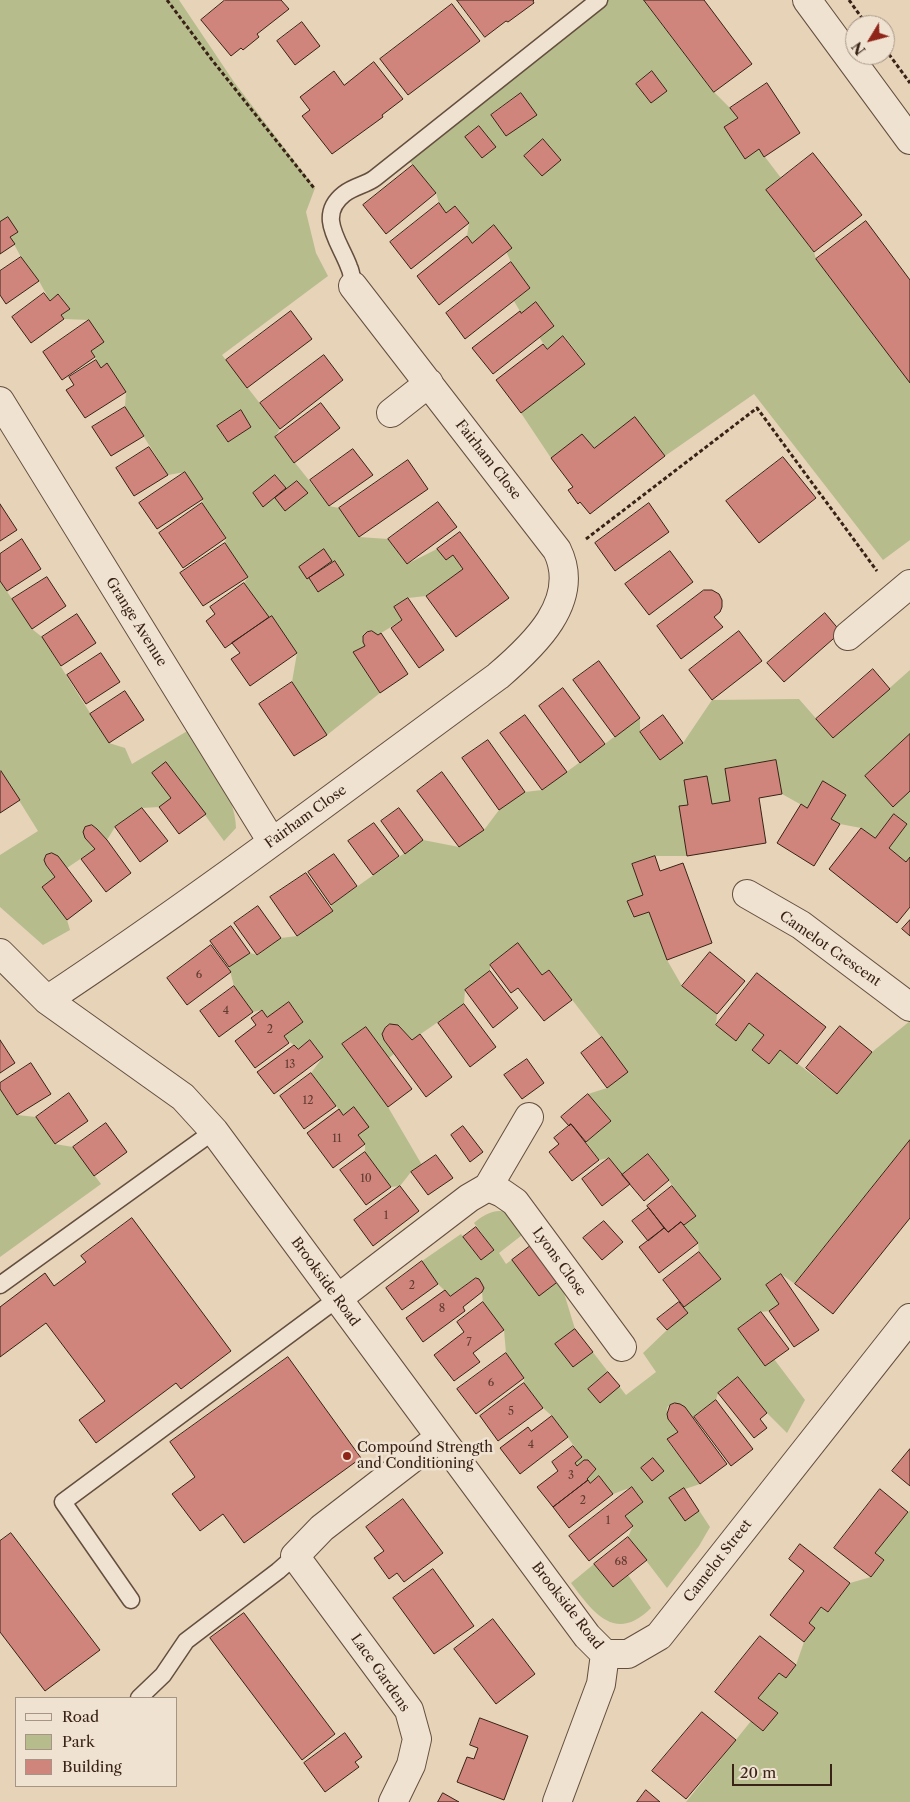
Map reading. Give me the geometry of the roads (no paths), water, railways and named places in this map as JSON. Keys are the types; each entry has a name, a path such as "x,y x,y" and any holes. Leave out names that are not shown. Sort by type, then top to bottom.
{"street":[{"path":"807,0 910,140"},
{"name":"Fairham Close","path":"47,1000 93,970 272,842 498,676 529,647 558,628 558,608 563,588 564,570 561,558 550,539 353,286"},
{"path":"391,413 429,383"},
{"name":"Grange Avenue","path":"0,401 272,842"},
{"path":"848,636 903,590"},
{"name":"Camelot Crescent","path":"747,894 801,925 910,1006"},
{"name":"Brookside Road","path":"0,953 47,1000 183,1097 214,1131 587,1636 605,1654"},
{"path":"337,1299 470,1198 488,1187 529,1117"},
{"name":"Lyons Close","path":"488,1187 502,1193 515,1202 622,1347"},
{"name":"Camelot Street","path":"605,1654 628,1654 658,1636 910,1318"},
{"path":"295,1556 322,1528 440,1437"},
{"name":"Lace Gardens","path":"295,1556 409,1710 417,1738 412,1765 393,1802"},
{"path":"556,1802 602,1684 605,1654"}],"lane":[{"path":"353,286 350,268 340,250 331,223 332,210 342,195 376,178 599,0"},
{"path":"0,1285 214,1131"},
{"path":"131,1600 63,1502 337,1299"},
{"path":"140,1697 162,1675 186,1641 278,1572 295,1556"}],"place":[{"name":"Compound Strength and Conditioning","path":"347,1456"}]}
